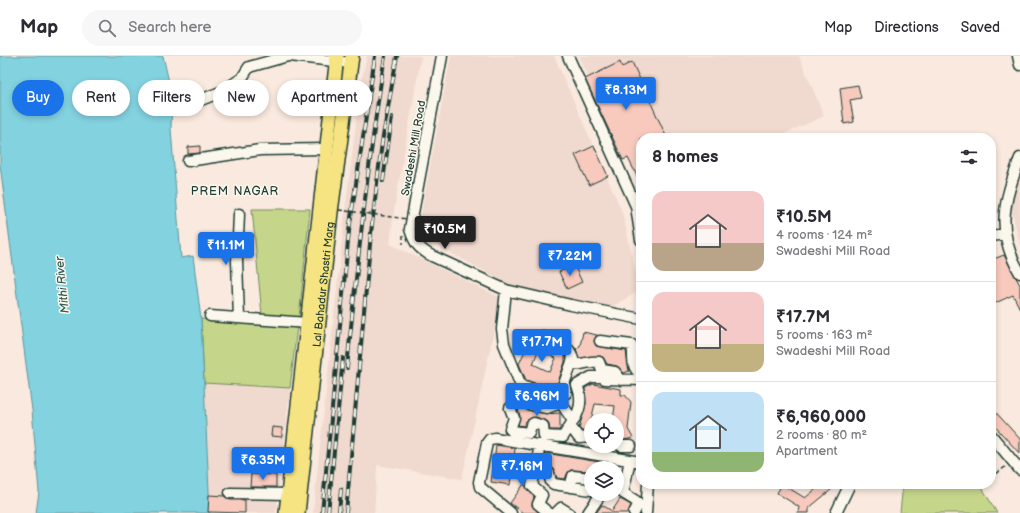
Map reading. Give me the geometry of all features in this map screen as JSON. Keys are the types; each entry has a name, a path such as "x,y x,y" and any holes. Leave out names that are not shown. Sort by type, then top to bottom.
{"main road":[{"name":"Lal Bahadur Shastri Marg","path":"310,352 308,323 319,270 326,149 337,59"},
{"name":"Lal Bahadur Shastri Marg","path":"298,513 304,408 319,270 351,59"},
{"name":"Lal Bahadur Shastri Marg","path":"286,513 288,494 304,408"}],"street":[{"path":"205,98 223,91 242,78 249,67 289,56 351,59"},
{"name":"Swadeshi Mill Road","path":"442,56 410,229 414,242 421,250 506,290 571,306 636,318"},
{"path":"568,56 636,206"},
{"path":"1018,56 1020,65"},
{"path":"188,161 260,150 326,149"},
{"path":"1020,158 1007,192 1004,211 1004,234 1008,248 1020,273"},
{"path":"239,214 237,261 239,318"},
{"path":"996,235 1004,234"},
{"path":"506,290 502,329 504,344 528,404 547,408 577,385 591,377 603,373 615,372 621,380 636,380"},
{"path":"210,316 308,323"},
{"path":"543,336 563,344 570,349 573,359 564,384 562,398 579,438 584,437"},
{"path":"600,341 632,345 632,361 636,370"},
{"path":"572,364 580,365 590,361 600,362 603,373"},
{"path":"525,397 510,408 514,418 511,430 529,433 532,424 538,424 543,426 544,436 561,438 572,424 578,412 580,398 577,385"},
{"path":"521,386 545,393 550,399 562,398"},
{"path":"511,513 480,487 479,482 487,443 490,440 496,438 636,461"},
{"path":"996,441 1020,470"},
{"path":"540,445 532,486 542,495 538,504 549,513"},
{"path":"624,446 631,446"},
{"path":"624,480 630,460"},
{"path":"536,469 550,473 551,482 554,484 570,487 584,487"},
{"path":"570,487 573,476 584,477"},
{"path":"646,513 648,489"},
{"path":"836,513 848,489"},
{"path":"230,493 288,494"},
{"path":"624,495 636,501 638,505 634,513"},
{"path":"588,513 596,501"},
{"path":"556,513 561,508 569,513"}],"path":[{"path":"339,210 407,218"},
{"path":"402,239 403,244"},
{"path":"996,474 1013,461"}],"shaded area":[{"path":"367,56 421,56 394,210 390,244 501,298 462,479 377,465 374,513 313,513 357,116 372,116 372,80 361,80"},
{"path":"451,56 554,56 622,212 636,273 636,292 608,309 520,290 434,244 420,220"},
{"path":"579,56 799,56 824,116 786,133 636,133 636,177"},
{"path":"1020,162 1020,246 1011,206"},
{"path":"204,383 290,388 276,513 210,513"}],"green space":[{"path":"252,209 310,209 299,318 262,315"},
{"path":"201,319 297,326 290,388 204,383"},
{"path":"902,489 983,489 997,513 900,513"}],"water":[{"name":"Mithi River","path":"0,56 163,56 169,80 138,80 138,116 171,116 171,129 181,258 193,256 201,319 210,513 36,513 39,492 32,410 0,165"}],"building":[{"path":"620,62 622,67 632,62 665,133 636,133 636,174 628,158 623,160 585,79"},
{"path":"858,85 861,98 850,100 854,122 844,124 840,88"},
{"path":"200,146 200,153 188,154 188,147"},
{"path":"594,146 608,176 589,185 575,155"},
{"path":"1004,255 1020,285 1020,309 1013,295 996,303 996,258"},
{"path":"574,265 582,282 567,289 559,272"},
{"path":"536,332 538,340 558,349 565,356 565,362 558,382 559,389 552,392 547,387 526,380 519,364 528,344 525,338","holes":["538,351 556,358 550,372 533,364"]},
{"path":"583,332 597,335 594,341 596,346 626,351 629,371 624,373 617,366 607,364 603,357 600,356 579,358 576,349 580,346"},
{"path":"593,384 621,389 621,395 625,395 631,402 628,429 633,438 624,440 624,413 614,413 615,406 595,404 593,413 584,413 584,431 579,428 586,404 585,388"},
{"path":"522,407 527,410 546,414 560,413 560,430 550,430 548,422 536,417 527,420 524,426 518,425 520,416 518,410"},
{"path":"996,413 1020,439 1020,454 996,428"},
{"path":"272,427 282,428 282,437 271,436"},
{"path":"496,445 515,448 514,459 524,460 522,477 511,476 510,485 491,482 493,469 498,470 499,455 495,454"},
{"path":"545,453 593,461 584,461 584,471 571,470 568,472 565,479 557,478 553,468 543,464"},
{"path":"251,474 276,475 276,487 250,487"},
{"path":"524,484 534,497 532,506 539,513 523,513 510,503"},
{"path":"779,489 790,489 805,498 816,489 832,489 809,508 809,513 798,513 799,507 777,493"},
{"path":"209,495 224,496 230,500 245,500 245,513 208,512"},
{"path":"619,501 624,501 631,505 628,513 596,513 602,505 612,511"}],"railway":[{"path":"322,513 349,231 375,56"},
{"path":"347,368 363,212 385,56"},
{"path":"346,513 371,233 382,142 397,56"},
{"path":"383,181 392,117"},
{"path":"328,513 343,358"},
{"path":"339,513 341,489"}],"district":[{"name":"PREM NAGAR","path":"235,191"}]}
